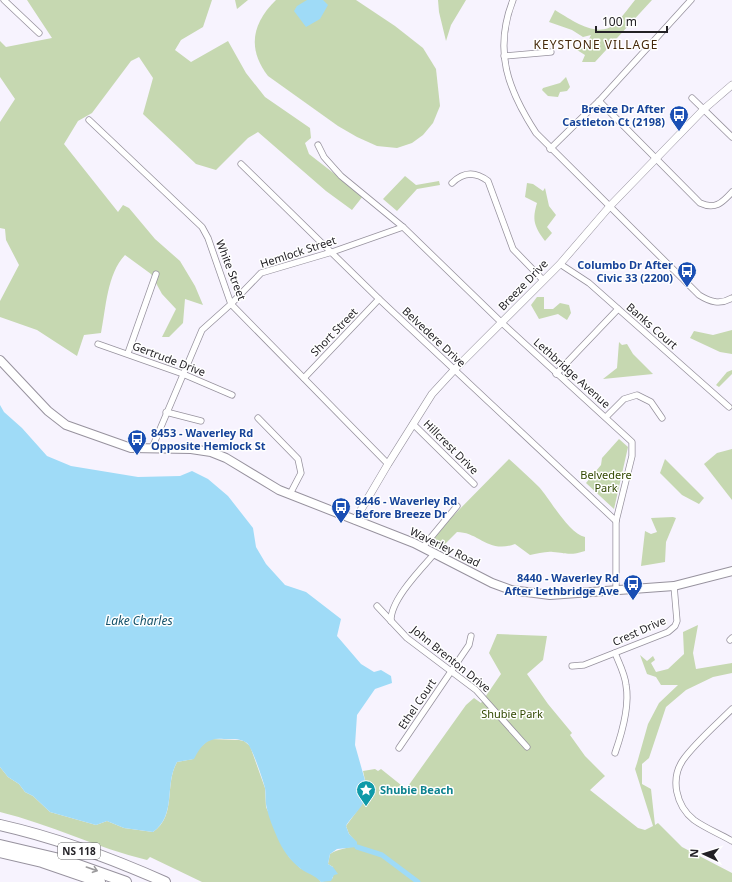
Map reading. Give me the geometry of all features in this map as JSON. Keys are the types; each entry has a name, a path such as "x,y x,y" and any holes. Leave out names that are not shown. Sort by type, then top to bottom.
{"highway":[{"path":"0,825 43,835 88,850 165,882"},
{"name":"NS 118","path":"0,829 47,840 94,856 155,882"},
{"name":"NS 118","path":"0,845 64,860 126,882"},
{"path":"0,852 42,862 100,882"}],"main road":[{"name":"Waverley Road","path":"0,360 27,390 61,422 131,448 191,449 211,452 226,458 290,494 424,547 492,583 519,592 550,595 674,586 732,572"}],"street":[{"path":"4,0 39,33"},
{"path":"513,0 507,21 504,56 509,84 521,111 536,133 550,149 610,206 699,295 712,302 724,302 732,298"},
{"path":"550,149 599,101 691,0"},
{"path":"504,56 551,52"},
{"name":"Breeze Drive","path":"355,520 432,394 560,264 610,206 704,109 732,85"},
{"path":"692,98 732,137"},
{"path":"599,101 700,203 716,206 732,192"},
{"name":"White Street","path":"88,120 202,227 208,238 231,304 388,464"},
{"name":"Lethbridge Avenue","path":"318,145 324,157 341,176 403,227 556,374 630,439 633,446 632,456 616,521 616,590"},
{"name":"Belvedere Drive","path":"241,164 379,300 455,369 616,521"},
{"path":"452,182 460,175 468,174 483,177 488,181 513,249 543,280"},
{"name":"Hemlock Street","path":"152,448 202,330 231,304 261,273 332,252 403,227"},
{"name":"Banks Court","path":"560,264 589,283 729,406"},
{"path":"128,353 156,274"},
{"name":"Short Street","path":"304,378 379,300"},
{"path":"556,374 618,309"},
{"name":"Gertrude Drive","path":"98,344 128,353 232,395"},
{"path":"606,417 624,399 637,395 651,402 662,418"},
{"path":"166,412 201,421"},
{"path":"258,418 295,455 300,464 301,473 290,494"},
{"name":"Hillcrest Drive","path":"413,424 474,484"},
{"path":"424,547 457,506"},
{"path":"391,621 394,607 406,589 435,553"},
{"name":"Crest Drive","path":"572,666 584,665 668,632 675,626 676,604 674,586"},
{"name":"John Brenton Drive","path":"378,606 407,638 476,690 527,747"},
{"name":"Ethel Court","path":"399,748 469,644 471,636"},
{"path":"615,653 626,682 627,694 615,753"},
{"path":"732,709 684,759 677,774 676,784 679,800 686,813 694,820 732,841"}],"green space":[{"path":"27,0 212,0 203,27 181,40 175,50 191,62 228,41 246,73 265,97 310,128 311,138 305,143 309,154 363,196 352,210 326,191 258,132 248,138 216,170 196,164 143,114 153,78 139,57 131,61 92,113 78,121 64,144 118,212 123,205 129,208 155,239 180,261 195,286 203,305 185,299 183,323 169,337 162,337 176,309 162,294 151,274 125,255 114,272 111,281 101,333 84,335 77,356 37,330 0,317 0,301 19,265 6,240 5,229 0,228 0,122 15,99 0,77 0,41 6,47 52,38"},
{"path":"235,0 248,0 237,9"},
{"path":"276,0 356,0 395,26 423,48 436,69 440,106 433,123 423,135 412,143 397,148 377,146 338,126 268,76 261,66 257,56 255,36 257,27 262,18"},
{"path":"438,0 466,0 451,25 446,41 439,12"},
{"path":"635,0 652,0 595,62 582,62 585,55 577,50 585,47 591,35 583,37 572,30 549,22 555,10 586,27 602,30 617,22"},
{"path":"566,77 570,87 567,91 560,92 558,97 548,96 542,90 543,88 560,83"},
{"path":"405,176 416,185 439,181 440,185 417,189 397,211 383,199"},
{"path":"527,183 533,184 543,191 545,188 549,206 556,215 547,227 552,233 545,241 536,227 534,219 537,203 525,197"},
{"path":"537,297 544,297 544,309 553,309 560,303 569,305 571,313 567,320 558,314 539,319 531,305"},
{"path":"732,330 732,354 720,352 690,338 694,331 713,335"},
{"path":"619,342 622,345 627,344 633,354 653,374 603,379 617,368"},
{"path":"732,370 732,374 719,387 716,385 727,372"},
{"name":"Belvedere Park","path":"619,439 628,447 614,509 586,483 601,465 602,458"},
{"path":"732,449 732,500 704,464 717,453"},
{"path":"509,459 539,487 566,523 573,530 585,537 585,551 572,554 547,552 530,555 515,544 506,546 491,545 472,535 457,532 440,549 432,541 451,518"},
{"path":"665,459 704,498 699,504 682,495 660,473"},
{"path":"651,518 676,518 666,542 665,562 641,566 645,531 651,534 657,532"},
{"name":"Shubie Park","path":"698,625 693,653 696,669 732,663 732,673 713,677 686,690 666,707 649,758 642,764 642,784 651,789 655,825 658,823 682,847 732,873 732,882 321,882 333,878 333,867 328,864 330,854 356,846 356,842 349,834 346,826 357,811 367,789 363,771 375,769 378,771 381,769 406,789 466,705 474,698 481,703 501,674 489,653 497,634 547,636 543,660 527,674 548,704 572,733 570,735 585,756 605,776 590,790 638,828 645,830 653,826 635,769 648,724 659,703 678,685 661,685 656,677 647,674 640,655 647,661 653,656 655,660 651,663 656,672 668,669 684,654 683,632"},
{"path":"210,739 244,741 250,746 265,788 266,807 289,857 300,868 317,877 321,882 202,882 150,857 147,860 128,855 37,823 0,812 0,767 8,777 19,784 25,792 33,796 50,812 96,825 107,821 124,828 153,832 165,818 168,809 171,780 177,762 193,759 199,748"}],"water":[{"path":"307,0 323,0 328,5 320,19 306,27 294,11 297,6"},
{"name":"Lake Charles","path":"0,405 4,412 22,428 47,456 71,466 138,477 180,476 192,471 208,479 228,496 253,528 256,547 266,564 285,585 306,592 341,619 337,636 361,664 374,672 381,670 391,676 392,683 375,689 357,715 355,745 368,791 365,792 362,805 346,826 349,834 357,842 357,847 337,849 330,854 328,864 333,867 338,874 334,875 331,881 321,882 301,869 290,859 284,850 269,816 266,804 265,788 257,764 249,746 242,740 214,739 202,746 194,759 177,762 171,780 168,808 165,817 153,832 124,828 107,821 96,825 50,812 33,796 25,792 19,784 8,777 0,767"}],"waterway":[{"path":"357,847 382,855 418,882"}],"place":[{"name":"Breeze Dr After Castleton Ct (2198)","path":"679,132"},
{"name":"Columbo Dr After Civic 33 (2200)","path":"687,288"},
{"name":"8453 - Waverley Rd Opposite Hemlock St","path":"137,456"},
{"name":"8446 - Waverley Rd Before Breeze Dr","path":"341,524"},
{"name":"8440 - Waverley Rd After Lethbridge Ave","path":"633,601"},
{"name":"Shubie Beach","path":"366,807"}],"district":[{"name":"KEYSTONE VILLAGE","path":"596,45"}]}
